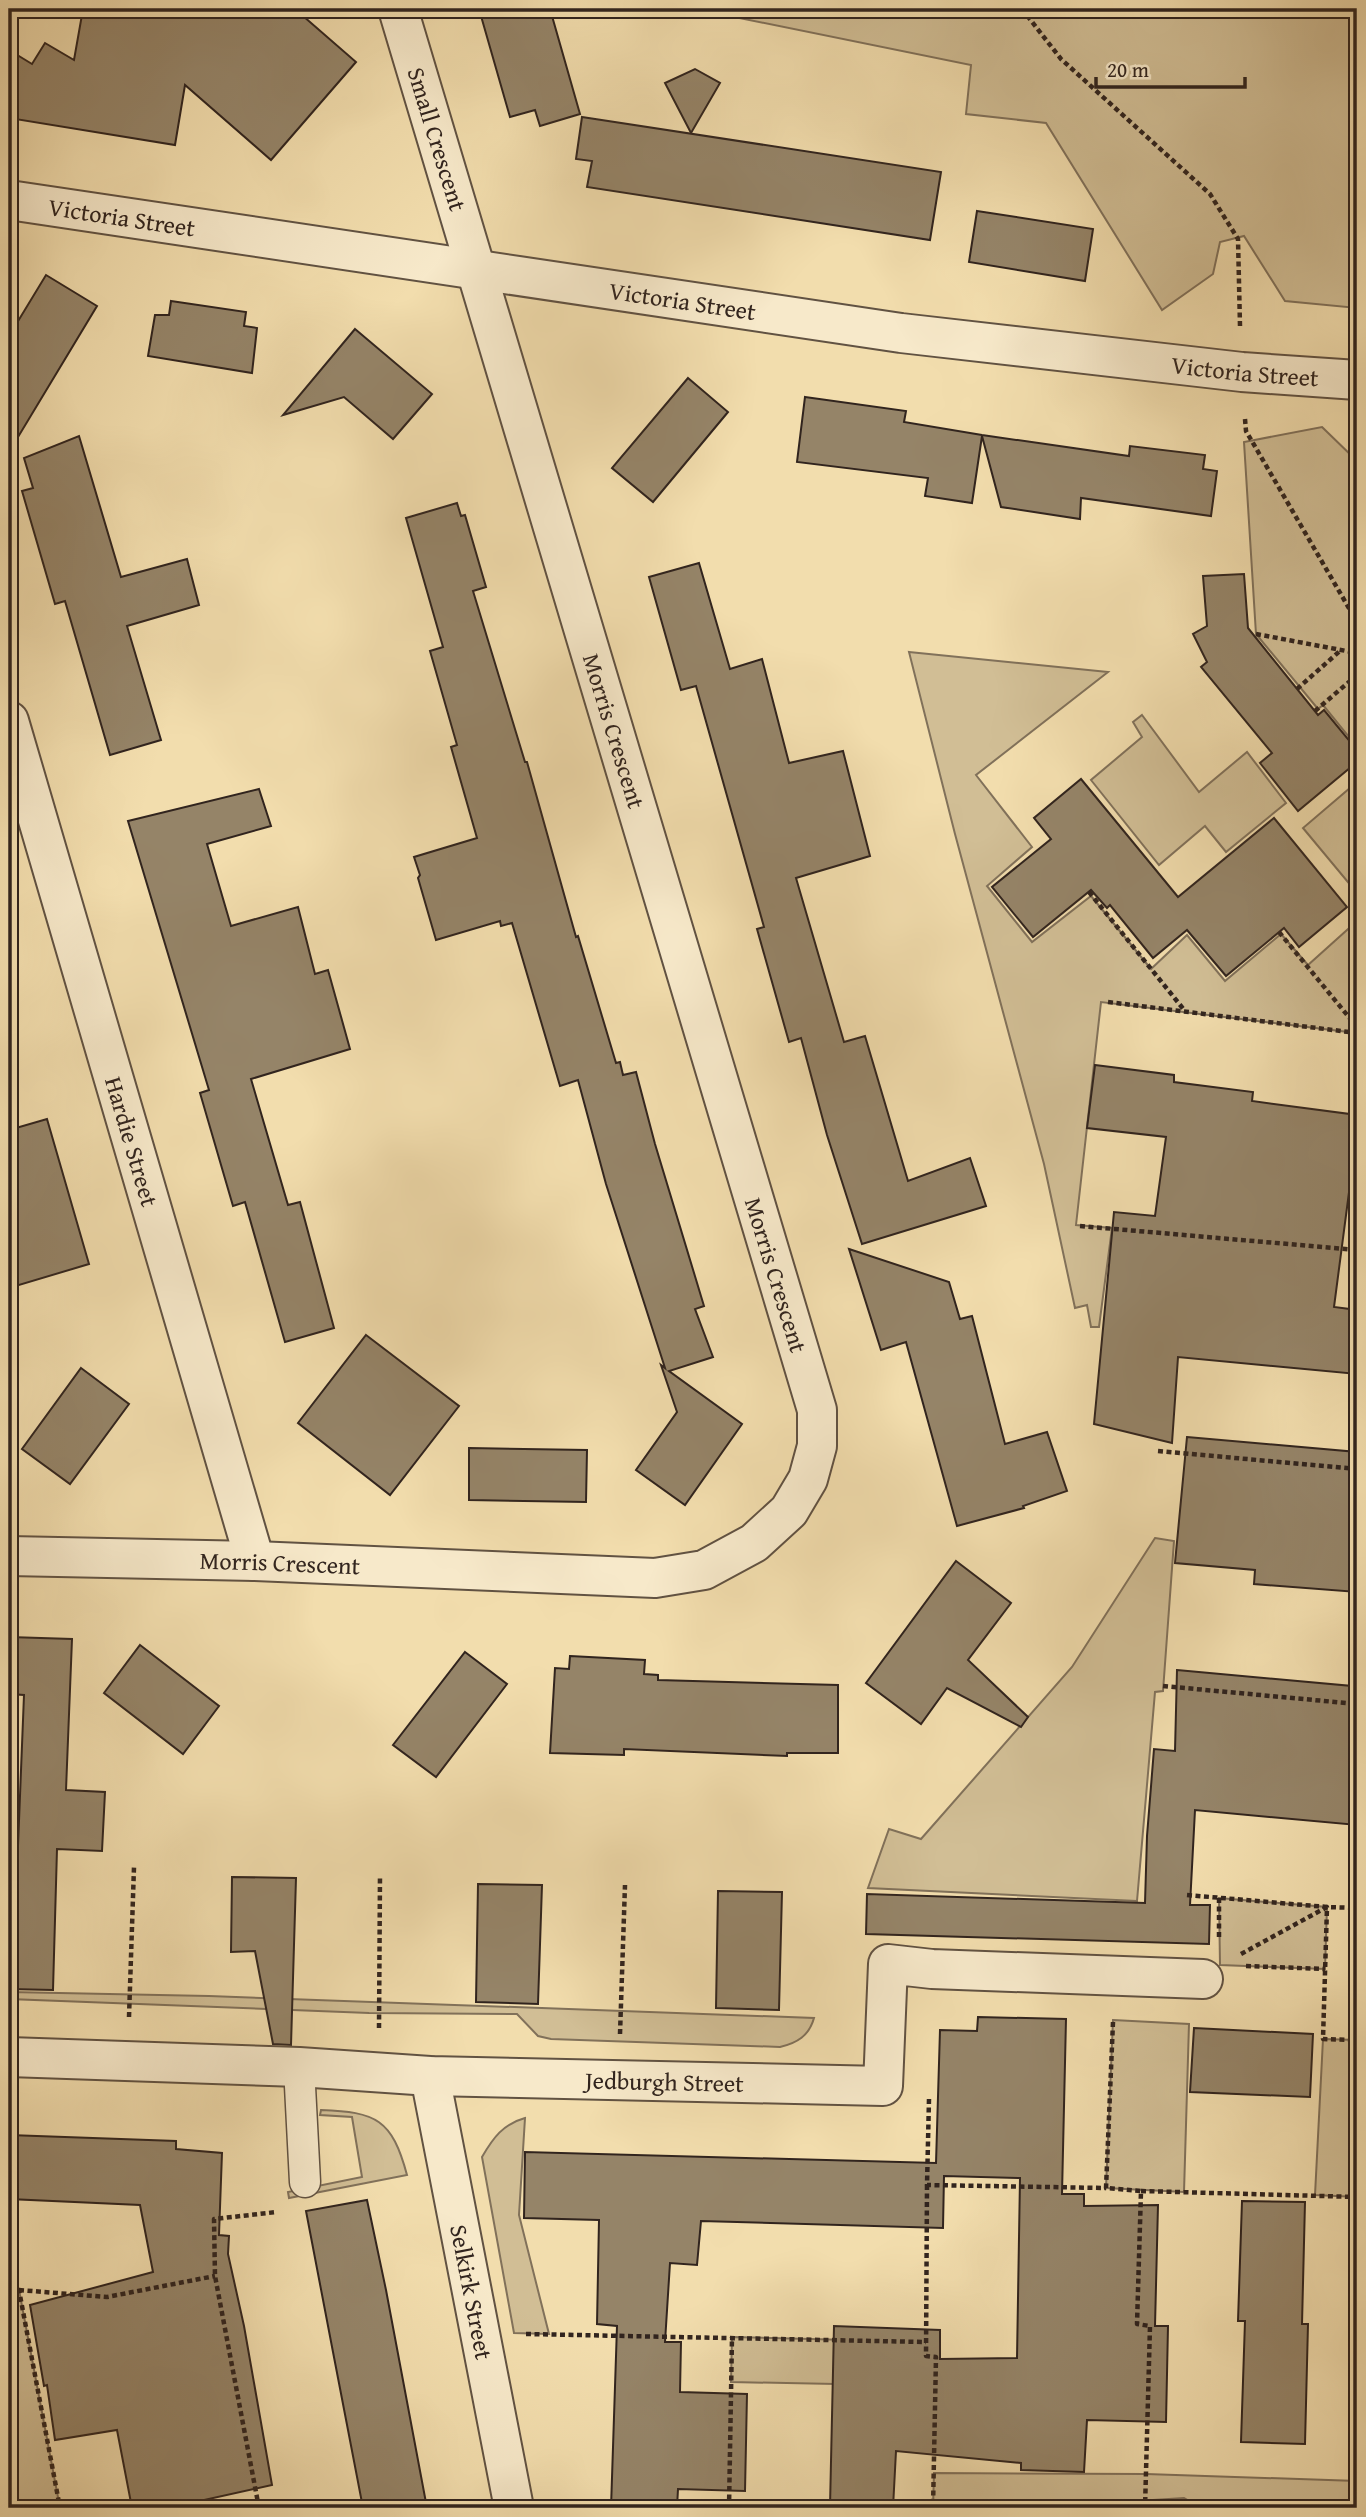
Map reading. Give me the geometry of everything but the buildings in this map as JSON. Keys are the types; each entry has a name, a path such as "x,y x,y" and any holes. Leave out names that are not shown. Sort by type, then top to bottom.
{"street":[{"name":"Small Crescent","path":"398,9 476,269"},
{"name":"Victoria Street","path":"9,200 901,333 1241,372 1357,380"},
{"name":"Morris Crescent","path":"9,1556 255,1561 654,1578 704,1570 754,1543 789,1511 808,1479 817,1446 817,1410 476,269"},
{"name":"Hardie Street","path":"9,721 255,1561"},
{"name":"Jedburgh Street","path":"9,2057 299,2067 430,2076 883,2086 888,1964 932,1969 1116,1975 1211,1972"},
{"name":"Selkirk Street","path":"430,2076 514,2508"}],"lane":[{"path":"299,2067 305,2182"}],"path":[{"path":"1022,9 1060,60 1210,194 1238,239 1241,372 1246,431 1357,622"},
{"path":"1256,634 1357,653"},
{"path":"1297,689 1342,650"},
{"path":"1315,711 1357,675"},
{"path":"1088,892 1186,1011"},
{"path":"1279,932 1357,1027"},
{"path":"1108,1002 1357,1033"},
{"path":"1080,1226 1357,1250"},
{"path":"1158,1451 1357,1469"},
{"path":"1163,1686 1357,1704"},
{"path":"128,2061 134,1867"},
{"path":"379,2073 380,1875"},
{"path":"619,2081 625,1885"},
{"path":"1187,1895 1357,1909"},
{"path":"1211,1972 1219,1898"},
{"path":"1327,1907 1323,2039 1357,2040"},
{"path":"1211,1972 1327,1907"},
{"path":"1211,1972 1325,1969"},
{"path":"1106,2188 1116,1975"},
{"path":"929,2093 926,2356 936,2357 933,2508"},
{"path":"259,2508 215,2276 214,2219 282,2211 279,2184 305,2182"},
{"path":"927,2185 1357,2197"},
{"path":"1141,2191 1137,2324 1150,2326 1145,2508"},
{"path":"9,2289 107,2297 215,2276"},
{"path":"19,2290 60,2508"},
{"path":"480,2333 926,2342"},
{"path":"729,2508 732,2337"}],"shaded area":[{"path":"695,9 1344,9 1357,27 1357,308 1285,301 1244,236 1220,242 1213,274 1162,310 1046,123 966,114 971,65"},
{"path":"1322,427 1357,461 1357,747 1323,705 1318,709 1256,634 1244,442"},
{"path":"909,652 1108,672 976,775 1032,847 987,886 1032,942 1091,896 1151,969 1187,935 1225,981 1281,934 1308,965 1357,921 1357,1033 1101,1002 1076,1225 1112,1228 1099,1327 1091,1327 1087,1305 1075,1308 1044,1164"},
{"path":"1142,715 1199,792 1247,752 1286,803 1226,852 1205,826 1159,865 1091,780 1142,737 1133,722"},
{"path":"1357,782 1357,893 1303,828"},
{"path":"1155,1538 1174,1541 1163,1691 1155,1692 1137,1901 868,1888 889,1829 921,1839 1072,1667"},
{"path":"1219,1898 1327,1907 1325,1969 1220,1965"},
{"path":"9,1992 209,1996 814,2018 802,2038 780,2047 551,2039 538,2036 517,2014 369,2013 9,1999"},
{"path":"1113,2020 1189,2024 1184,2192 1106,2188"},
{"path":"1323,2039 1357,2040 1357,2197 1315,2195"},
{"path":"321,2110 356,2113 379,2122 395,2142 407,2175 289,2198 288,2192 362,2177 352,2117 320,2115"},
{"path":"525,2118 519,2215 549,2334 514,2333 482,2157 499,2133"},
{"path":"9,2289 19,2290 60,2508 9,2508"},
{"path":"732,2337 926,2342 935,2386 731,2382"},
{"path":"934,2473 1146,2474 1357,2481 1357,2508 1201,2508 1184,2498 1028,2508 933,2508"}]}
